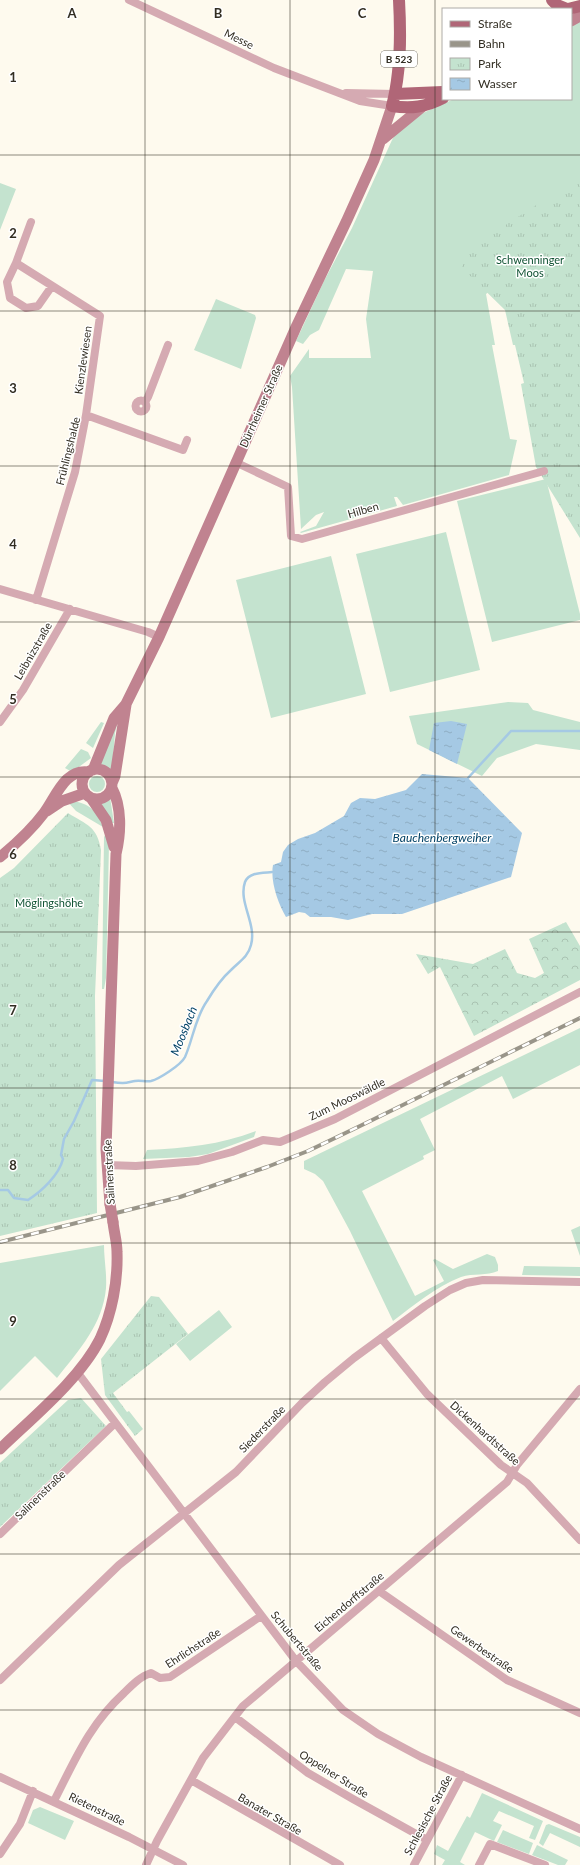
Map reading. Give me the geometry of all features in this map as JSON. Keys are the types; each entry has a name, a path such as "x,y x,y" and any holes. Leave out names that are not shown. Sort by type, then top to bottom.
{"main road":[{"name":"B 523","path":"392,106 396,94 399,70 399,0"},
{"path":"551,3 564,8"},
{"path":"396,94 442,92"},
{"path":"382,139 422,107 442,98"},
{"path":"392,106 407,108 422,107"},
{"name":"Dürrheimer Straße","path":"91,771 114,718 126,704 159,637 235,462 297,325 347,220 382,139 392,106"},
{"name":"Dürrheimer Straße","path":"112,785 115,776 126,704"},
{"path":"0,857 45,812 62,802 88,796 103,798 108,794 112,785 106,772 100,770 77,772 57,791 45,812"},
{"path":"88,796 82,782 85,776 91,771"},
{"name":"Salinenstraße","path":"0,1449 77,1372 100,1339 113,1296 118,1252 110,1204 106,1165 116,854 118,846 119,811 112,785"},
{"name":"Salinenstraße","path":"88,796 106,820 116,854"}],"street":[{"name":"Messe","path":"129,0 274,68 360,100 392,106"},
{"name":"Messe","path":"342,94 396,94"},
{"path":"31,222 16,263 7,282 10,298 26,308 38,306 52,286"},
{"name":"Kienzlewiesen","path":"16,263 100,316 86,414"},
{"path":"145,402 168,345"},
{"name":"Frühlingshalde","path":"36,600 75,472 86,414 183,450 187,440"},
{"name":"Hilben","path":"235,462 288,487 291,536 302,539 544,471"},
{"path":"0,589 148,632 159,637"},
{"name":"Leibnizstraße","path":"0,722 23,690 70,609"},
{"name":"Zum Mooswäldle","path":"106,1165 136,1166 198,1161 232,1152 263,1140 280,1142 335,1119 580,992"},
{"name":"Siederstraße","path":"0,1680 119,1565 236,1472 302,1403 325,1382 381,1338 444,1294 466,1283 483,1280 580,1282"},
{"name":"Dickenhardtstraße","path":"381,1338 427,1394 501,1465 527,1483 580,1540"},
{"name":"Schubertstraße","path":"77,1372 185,1513 261,1616 296,1660 343,1710 378,1734 421,1757 462,1774 580,1829"},
{"name":"Eichendorffstraße","path":"146,1865 203,1758 235,1717 257,1693 507,1482 517,1465 580,1389"},
{"name":"Salinenstraße","path":"0,1534 115,1423"},
{"name":"Gewerbestraße","path":"379,1591 507,1680 580,1714"},
{"name":"Ehrlichstraße","path":"54,1801 84,1741 96,1722 129,1688 152,1673 160,1678 170,1677 261,1616"},
{"name":"Oppelner Straße","path":"235,1717 308,1773 427,1840"},
{"name":"Schlesische Straße","path":"414,1865 462,1774"},
{"name":"Rietenstraße","path":"0,1777 33,1791 154,1849 183,1865"},
{"name":"Banater Straße","path":"191,1780 340,1865"},
{"path":"0,1854 20,1824 33,1791"},
{"path":"479,1865 490,1844 545,1865"}],"green space":[{"path":"580,19 580,221 486,294 495,345 492,345 510,439 517,440 509,475 403,505 397,497 394,497 397,506 301,533 300,532 316,526 324,512 316,515 301,529 292,387 290,376 309,349 309,358 371,358 366,319 373,271 346,269 319,330 310,335 303,344 296,341 324,281 352,228 392,140 399,128 423,113 452,100 572,100 572,23"},
{"name":"Schwenninger Moos","path":"580,177 580,538 536,467 521,384 524,383 505,310 462,268 462,253"},
{"path":"0,183 16,189 0,230"},
{"path":"216,299 255,315 256,318 241,369 194,350"},
{"path":"546,479 580,614 580,620 492,642 457,501"},
{"path":"446,532 480,670 390,692 356,554"},
{"path":"331,556 366,694 271,718 236,580"},
{"path":"508,702 528,703 533,710 580,722 580,750 536,744 497,758 482,776 417,744 409,716"},
{"path":"118,721 115,733 112,773 100,765"},
{"path":"101,722 104,723 93,748 86,743"},
{"path":"81,749 88,752 91,758 72,772 65,768"},
{"path":"94,776 100,776 105,781 103,790 100,792 94,792 89,787 89,781"},
{"path":"110,797 114,823 110,823 98,803"},
{"path":"67,801 74,801 90,807 98,815 103,827 76,811"},
{"name":"Möglingshöhe","path":"68,813 86,824 94,831 101,850 95,996 97,1213 0,1236 0,878 14,868"},
{"path":"107,831 109,845 106,978 104,989 102,989 104,837"},
{"path":"566,922 580,946 580,980 474,1036 440,967 428,974 416,954 473,964 505,949 517,973 535,978 544,973 529,939"},
{"path":"580,1028 580,1065 513,1099 502,1076 420,1119 435,1150 423,1156 424,1159 362,1191 415,1296 444,1281 433,1260 435,1259 453,1269 487,1254 495,1257 498,1265 498,1271 494,1273 470,1275 452,1281 426,1297 393,1321 350,1231 323,1181 315,1174 304,1169 304,1161"},
{"path":"256,1131 254,1137 208,1154 189,1157 143,1159 147,1150 216,1143"},
{"path":"580,1226 580,1256 571,1230"},
{"path":"104,1245 106,1288 104,1301 89,1336 57,1378 35,1356 0,1391 0,1263"},
{"path":"524,1266 580,1267 580,1276 522,1275"},
{"path":"151,1296 159,1297 188,1334 113,1393 127,1412 129,1411 143,1429 135,1436 105,1395 101,1359"},
{"path":"219,1310 232,1327 190,1361 176,1344"},
{"path":"81,1398 106,1426 0,1527 0,1463 68,1400"},
{"path":"482,1793 543,1821 535,1840 529,1838 534,1826 499,1811 493,1821 502,1825 494,1841 475,1832 460,1862 465,1865 442,1865 445,1860 434,1854 437,1845 448,1851 467,1816 470,1818"},
{"path":"40,1807 74,1821 65,1840 28,1823 33,1810"},
{"path":"549,1824 580,1837 580,1847 550,1833 543,1846 539,1843 546,1825"},
{"path":"503,1830 533,1843 529,1854 497,1842"},
{"path":"537,1845 568,1860 565,1865 558,1865 532,1855"}],"water":[{"path":"451,721 467,724 457,764 429,750 434,723"},
{"name":"Bauchenbergweiher","path":"422,774 468,778 522,833 511,877 402,914 372,914 348,920 331,917 310,917 305,913 299,912 286,917 275,892 272,871 273,865 281,862 283,852 288,845 298,839 315,833 344,816 351,803 360,798 375,799 406,790"}],"waterway":[{"name":"Moosbach","path":"468,778 511,731 580,731"},
{"name":"Moosbach","path":"112,1082 126,1083 151,1081 170,1071 183,1060 188,1050 197,1021 212,993 228,973 243,959 250,949 252,929 245,905 243,890 245,882 250,876 272,872"},
{"name":"Moosbach","path":"0,1190 8,1190 14,1198 28,1200 39,1192 54,1177 63,1159 61,1155 64,1139 74,1121 92,1080 105,1081"}],"railway":[{"path":"0,1242 180,1197 267,1167 308,1151 580,1018"}]}
